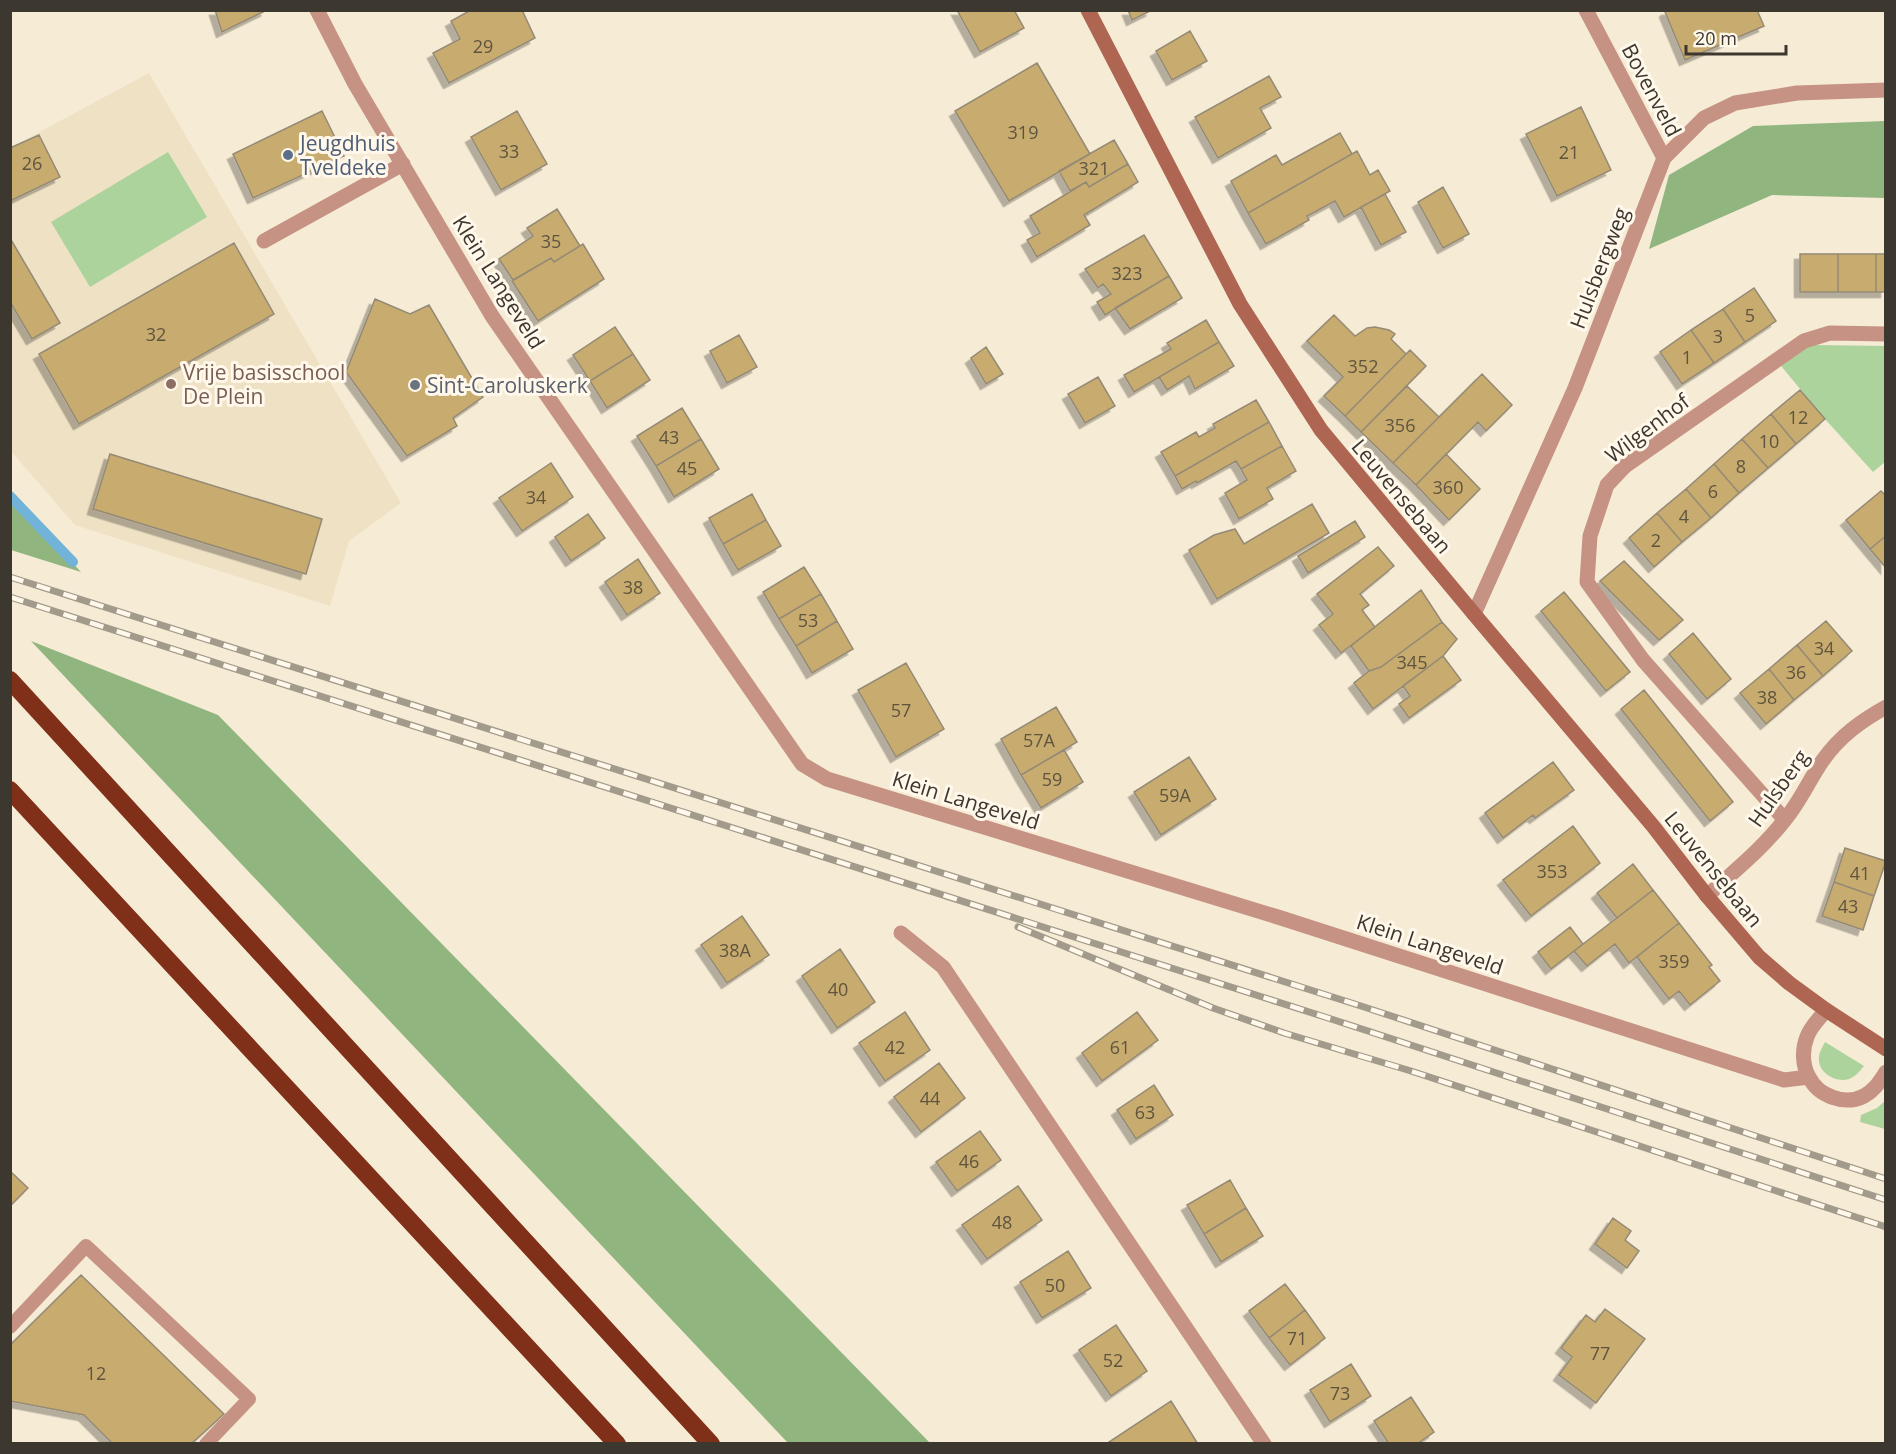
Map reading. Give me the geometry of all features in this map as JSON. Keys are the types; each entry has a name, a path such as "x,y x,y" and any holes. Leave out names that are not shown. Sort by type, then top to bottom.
{"highway":[{"path":"10,680 711,1443"},
{"path":"10,789 617,1443"},
{"path":"586,1411 605,1443"}],"street":[{"name":"Klein Langeveld","path":"317,10 355,84 492,316 802,764 827,779 1281,918 1784,1080 1809,1077"},
{"name":"Leuvensebaan","path":"1088,10 1246,314 1321,430 1653,826 1707,896 1759,957 1826,1010 1886,1049"},
{"name":"Bovenveld","path":"1586,10 1664,158"},
{"name":"Hulsbergweg","path":"1473,614 1490,582 1575,388 1664,158 1704,118 1735,103 1797,93 1886,90"},
{"path":"264,242 403,164"},
{"name":"Wilgenhof","path":"1785,820 1643,660 1587,582 1590,536 1607,485 1625,466 1804,341 1830,333 1886,334"},
{"name":"Hulsberg","path":"1707,896 1762,846 1785,820 1824,759 1842,736 1863,720 1886,707"},
{"path":"901,933 943,967 1264,1443"},
{"path":"1826,1010 1807,1035 1803,1055 1809,1077 1823,1093 1835,1099 1863,1096 1877,1086 1886,1072"}],"lane":[{"path":"10,1327 86,1246 249,1399 206,1443"}],"shaded area":[{"name":"Vrije basisschool De Plein","path":"149,73 401,503 349,541 330,606 75,525 11,451 10,148"}],"green space":[{"path":"1885,121 1885,198 1772,195 1649,249 1669,175 1753,126"},
{"path":"168,152 207,217 90,287 51,222"},
{"path":"1804,341 1817,345 1885,346 1885,462 1873,472 1777,361"},
{"path":"11,497 81,572 11,550"},
{"path":"31,641 218,715 930,1443 788,1443"},
{"path":"1825,1042 1864,1066 1849,1079 1839,1080 1830,1076 1822,1070 1819,1061"},
{"path":"1885,1101 1885,1129 1860,1122 1861,1115 1877,1108"}],"building":[{"path":"215,10 267,10 222,32"},
{"path":"471,10 522,10 535,38 449,83 433,53 460,39 451,21"},
{"path":"957,10 1014,10 1024,28 980,52"},
{"path":"1128,10 1152,10 1132,20"},
{"path":"1667,10 1757,10 1764,26 1685,60 1665,12"},
{"path":"1190,31 1207,61 1172,80 1156,51"},
{"path":"1037,63 1090,154 1009,201 955,111"},
{"path":"1269,76 1281,97 1260,108 1271,128 1218,158 1195,117"},
{"path":"1581,107 1611,170 1557,196 1526,134"},
{"name":"Jeugdhuis Tveldeke","path":"322,111 344,156 253,198 233,154"},
{"path":"517,111 547,164 501,190 471,137"},
{"path":"1340,133 1352,154 1248,213 1231,181 1276,155 1282,165"},
{"path":"39,135 60,177 10,201 10,148"},
{"path":"1114,140 1128,164 1089,187 1086,182 1070,191 1059,171"},
{"path":"1357,151 1370,175 1378,170 1390,191 1344,217 1335,201 1307,216 1309,220 1266,244 1248,213"},
{"path":"1128,164 1138,182 1084,215 1090,225 1037,257 1027,240 1040,233 1030,216 1086,182 1089,187"},
{"path":"1443,187 1469,234 1443,248 1418,202"},
{"path":"1385,194 1406,232 1381,245 1361,207"},
{"path":"557,209 580,246 554,262 551,258 513,280 499,259 533,236 527,228"},
{"path":"1144,235 1169,276 1105,315 1097,302 1111,294 1103,284 1098,288 1085,269"},
{"path":"10,238 60,323 32,339 10,302"},
{"name":"Vrije basisschool De Plein","path":"234,243 274,314 79,424 39,354"},
{"path":"583,244 604,279 538,321 512,281 551,258 554,262"},
{"path":"1800,254 1838,254 1838,292 1800,292"},
{"path":"1838,254 1876,254 1876,292 1838,292"},
{"path":"1876,254 1886,254 1886,292 1876,292"},
{"path":"1169,276 1182,298 1130,329 1115,308"},
{"path":"1754,288 1776,321 1745,342 1723,309"},
{"name":"Sint-Caroluskerk","path":"375,299 410,314 429,305 483,397 453,418 457,426 407,456 346,372"},
{"path":"1723,309 1745,342 1714,363 1691,330"},
{"path":"1334,315 1355,336 1367,328 1389,330 1395,334 1391,339 1406,354 1345,416 1324,396 1343,377 1307,341"},
{"path":"1206,320 1219,342 1134,392 1124,375 1171,349 1167,343"},
{"path":"615,327 633,354 590,381 573,355"},
{"path":"1691,330 1714,363 1682,384 1660,352"},
{"path":"739,335 757,367 727,383 710,351"},
{"path":"1219,342 1234,366 1195,389 1189,376 1167,390 1159,377"},
{"path":"986,347 1003,374 986,384 971,358"},
{"path":"1410,350 1426,366 1361,432 1345,416"},
{"path":"633,354 650,380 607,408 590,381"},
{"path":"1482,374 1512,405 1486,431 1478,422 1416,485 1393,463"},
{"path":"1098,377 1115,406 1085,423 1068,394"},
{"path":"1407,386 1439,417 1393,463 1361,432"},
{"path":"1800,390 1825,419 1796,444 1771,414"},
{"path":"1256,400 1269,422 1175,476 1161,452 1196,432 1199,437 1215,428 1213,424"},
{"path":"682,408 701,439 656,466 637,436"},
{"path":"1771,414 1796,444 1768,468 1742,439"},
{"path":"1269,422 1282,446 1241,469 1236,461 1182,489 1175,476"},
{"path":"701,439 719,469 674,497 656,466"},
{"path":"1742,439 1768,468 1739,493 1714,464"},
{"path":"1282,446 1296,471 1267,488 1273,499 1239,519 1225,493 1247,480 1241,469"},
{"path":"110,454 322,519 306,574 93,509"},
{"path":"1446,454 1480,489 1449,520 1416,485"},
{"path":"551,463 573,497 522,531 499,498"},
{"path":"1714,464 1739,493 1711,518 1686,489"},
{"path":"1686,489 1711,518 1682,542 1657,513"},
{"path":"1881,491 1886,496 1886,536 1870,549 1846,520"},
{"path":"752,494 766,520 723,544 709,518"},
{"path":"1312,504 1329,533 1217,599 1189,550 1214,535 1235,529 1244,544"},
{"path":"1657,513 1682,542 1654,567 1629,538"},
{"path":"588,514 605,538 571,561 555,537"},
{"path":"766,520 781,546 738,570 723,544"},
{"path":"1355,521 1365,537 1308,573 1298,556"},
{"path":"1886,536 1886,568 1870,549"},
{"path":"1378,547 1394,566 1360,594 1369,605 1362,610 1375,627 1341,653 1319,625 1333,614 1317,594"},
{"path":"638,559 660,593 627,615 605,582"},
{"path":"1624,561 1683,620 1659,640 1600,581"},
{"path":"804,567 821,594 779,619 763,592"},
{"path":"1421,590 1442,622 1381,667 1369,671 1351,646"},
{"path":"1564,592 1630,672 1606,691 1541,611"},
{"path":"821,594 837,621 796,646 779,619"},
{"path":"837,621 853,649 812,673 796,646"},
{"path":"1826,621 1852,651 1823,676 1797,645"},
{"path":"1442,622 1457,639 1443,656 1373,709 1354,683 1369,671 1381,667"},
{"path":"1693,633 1731,679 1707,699 1669,654"},
{"path":"1797,645 1823,676 1794,700 1769,669"},
{"path":"1443,656 1461,680 1409,718 1399,704 1410,696 1403,686"},
{"path":"906,663 944,729 896,757 858,690"},
{"path":"1769,669 1794,700 1766,724 1740,693"},
{"path":"1644,690 1733,802 1710,821 1621,709"},
{"path":"1056,707 1077,742 1021,775 1001,739"},
{"path":"1064,750 1083,782 1041,808 1021,775"},
{"path":"1189,757 1216,799 1161,835 1134,792"},
{"path":"1553,762 1574,790 1535,818 1533,815 1503,838 1485,813"},
{"path":"1573,826 1600,863 1531,916 1503,880"},
{"path":"1845,848 1886,861 1874,896 1834,882"},
{"path":"1633,864 1653,890 1617,918 1597,893"},
{"path":"1834,882 1874,896 1863,930 1822,916"},
{"path":"1653,890 1679,923 1629,963 1615,944 1587,966 1574,951"},
{"path":"742,916 769,955 727,983 701,945"},
{"path":"1679,923 1712,965 1709,967 1720,981 1690,1005 1679,991 1669,999 1637,957"},
{"path":"1570,927 1583,944 1551,969 1538,952"},
{"path":"840,949 875,1002 837,1028 802,976"},
{"path":"905,1012 930,1050 885,1081 859,1043"},
{"path":"1137,1012 1158,1040 1102,1081 1082,1053"},
{"path":"939,1063 965,1098 921,1132 894,1097"},
{"path":"1154,1085 1173,1115 1136,1139 1117,1110"},
{"path":"980,1131 1001,1160 957,1191 936,1162"},
{"path":"10,1171 28,1188 10,1206"},
{"path":"1230,1180 1246,1208 1204,1234 1187,1205"},
{"path":"1018,1186 1042,1220 987,1259 962,1225"},
{"path":"1246,1208 1263,1236 1221,1262 1204,1234"},
{"path":"1613,1218 1631,1231 1625,1240 1639,1251 1627,1268 1595,1244"},
{"path":"1068,1251 1091,1288 1042,1318 1020,1282"},
{"path":"81,1275 224,1414 191,1444 113,1444 84,1415 10,1401 10,1345"},
{"path":"1285,1284 1305,1310 1269,1338 1249,1311"},
{"path":"1605,1309 1645,1339 1596,1403 1559,1375 1572,1357 1561,1348 1586,1315 1595,1322"},
{"path":"1305,1310 1325,1338 1290,1365 1269,1338"},
{"path":"1116,1325 1147,1371 1111,1396 1079,1350"},
{"path":"1351,1364 1371,1396 1330,1422 1310,1390"},
{"path":"1411,1397 1434,1432 1417,1444 1389,1444 1374,1421"},
{"path":"1171,1401 1198,1444 1106,1444"}],"waterway":[{"path":"10,496 73,562"}],"railway":[{"path":"10,577 1361,1006 1886,1179"},
{"path":"10,597 1328,1018 1886,1200"},
{"path":"1018,927 1213,1008 1284,1033 1411,1071 1886,1227"}],"place":[{"name":"Jeugdhuis Tveldeke","path":"288,155"},
{"name":"Vrije basisschool De Plein","path":"171,384"},
{"name":"Sint-Caroluskerk","path":"415,385"}]}
